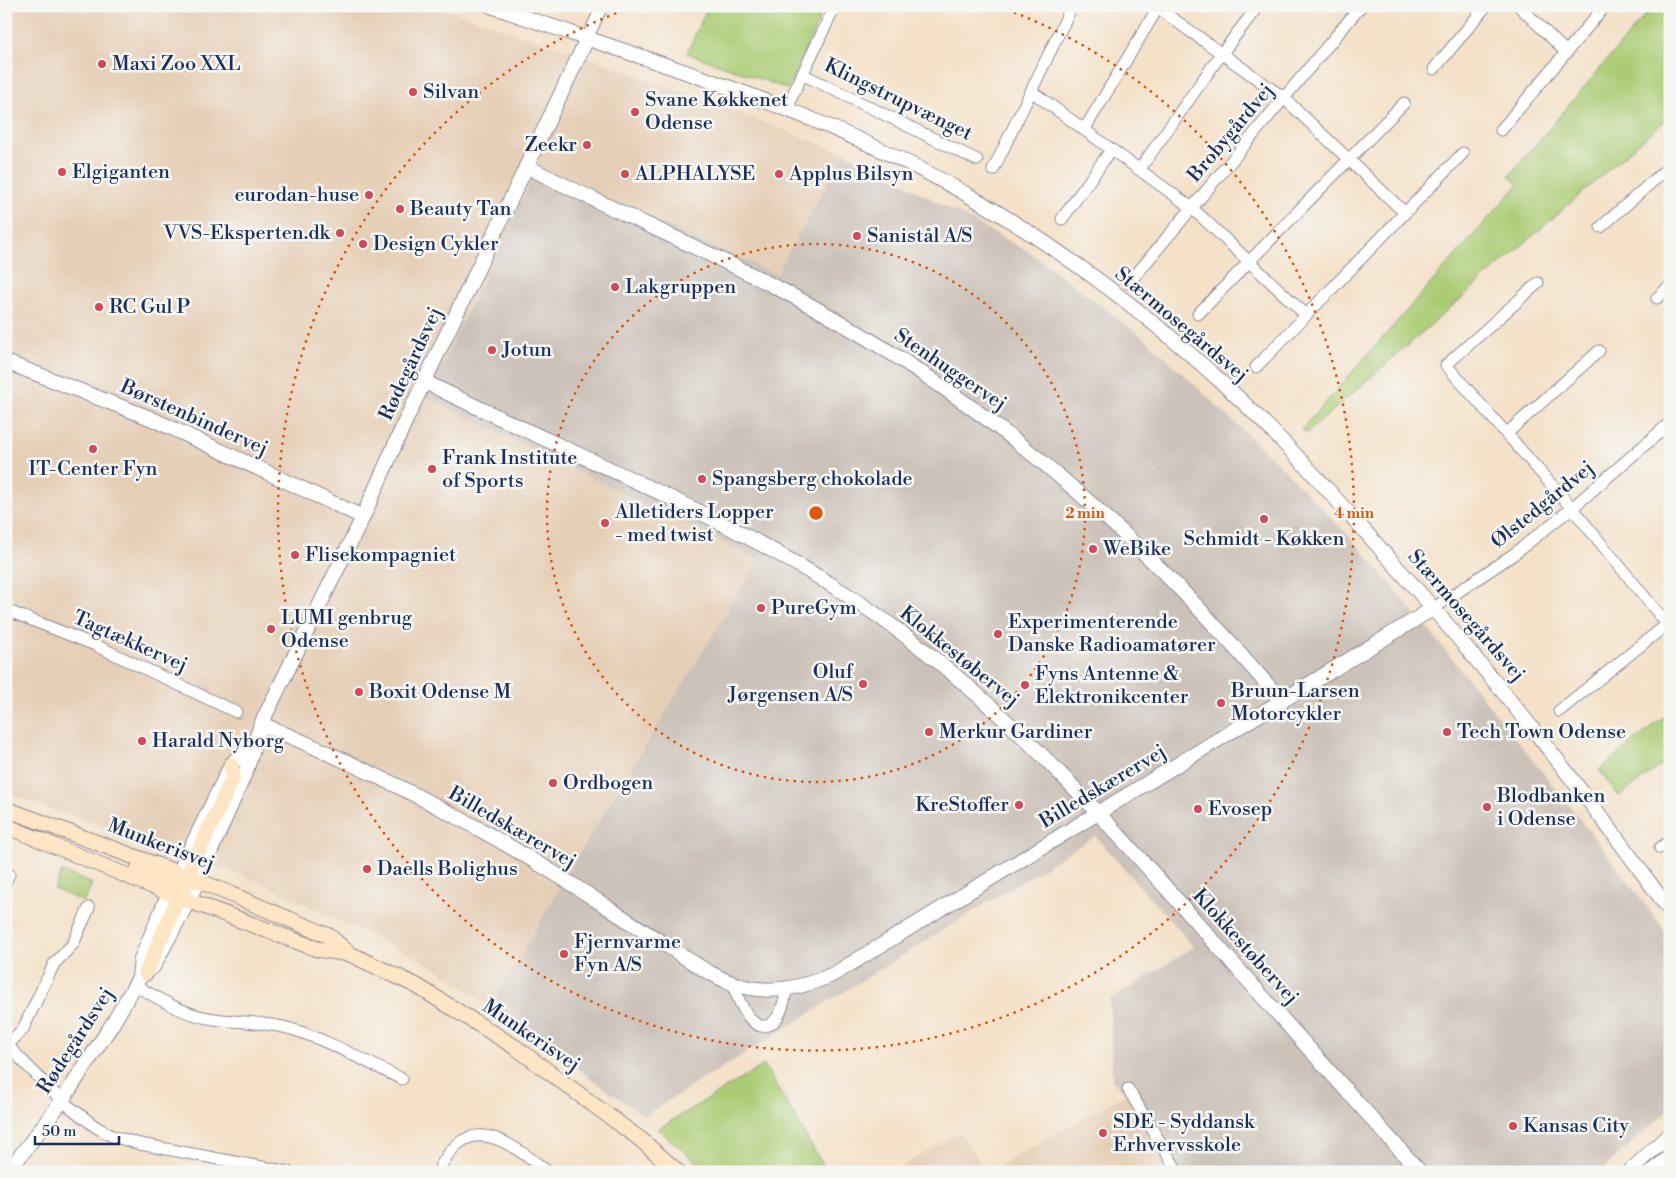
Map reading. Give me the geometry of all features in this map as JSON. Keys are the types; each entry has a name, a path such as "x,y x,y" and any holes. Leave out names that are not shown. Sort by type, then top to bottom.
{"main road":[{"path":"140,979 233,778 231,765"},
{"name":"Munkerisvej","path":"6,809 184,886 317,949 350,954"},
{"name":"Munkerisvej","path":"6,826 39,839 300,923 329,936 350,954 417,986 515,1047 640,1139 678,1172"}],"street":[{"name":"Stærmosegårdsvej","path":"491,6 788,108 879,149 979,201 1048,245 1118,296 1232,392 1315,476 1434,608 1531,724 1670,911"},
{"name":"Rødegårdsvej","path":"184,886 246,771 261,724 363,517 602,6"},
{"name":"Klingstrupvænget","path":"788,108 802,74 835,6"},
{"path":"993,170 1072,6"},
{"path":"1139,170 1222,53 1258,6"},
{"name":"Brobygårdvej","path":"1129,283 1361,6"},
{"path":"1434,69 1486,6"},
{"path":"1519,6 1567,53"},
{"path":"1501,130 1605,6"},
{"path":"1084,130 1157,7 1284,98 1404,214"},
{"name":"Klingstrupvænget","path":"802,74 977,160"},
{"path":"1031,92 1192,208 1306,315"},
{"path":"1198,314 1404,104"},
{"path":"1062,219 1111,150"},
{"path":"1256,368 1463,153"},
{"name":"Stenhuggervej","path":"526,166 767,282 906,362 969,405 1037,457 1098,508 1163,569 1224,634 1282,702"},
{"path":"1601,227 1670,166"},
{"path":"1538,282 1446,365 1572,508 1668,623 1559,711"},
{"path":"1657,298 1670,286"},
{"path":"1506,434 1599,351"},
{"name":"Børstenbindervej","path":"6,362 150,418 363,517"},
{"name":"Klokkestøbervej","path":"425,382 712,518 831,584 911,640 972,690 1051,762 1100,812 1420,1172"},
{"name":"Ølstedgårdvej","path":"1434,608 1510,558 1572,508 1670,423"},
{"name":"Billedskærervej","path":"261,724 395,787 493,836 706,972 733,983 758,989 787,988 820,980 834,974 1434,608"},
{"name":"Tagtækkervej","path":"6,610 96,645 236,712"},
{"name":"Rødegårdsvej","path":"231,765 256,738"},
{"path":"1660,848 1670,841"},
{"path":"89,908 73,944 54,964 23,1029 7,1045 62,1101 96,1127 112,1136 140,1144 288,1172"},
{"name":"Rødegårdsvej","path":"8,1172 62,1101 140,979"},
{"path":"140,979 166,1004 190,1014 223,1020 263,1023 304,1033 402,1079"},
{"path":"733,983 742,1009 754,1023 760,1025 776,1019 781,1012 787,988"},
{"path":"1128,1089 1178,1172"},
{"path":"438,1172 444,1157 452,1148 476,1134 503,1139 548,1172"},
{"path":"1629,1172 1670,1134"},
{"path":"1652,1172 1670,1156"}],"shaded area":[{"path":"6,6 436,6 605,63 845,153 776,274 536,168 426,397 760,560 571,867 491,1007 454,980 421,960 255,880 6,793"},
{"path":"845,153 1032,254 1148,341 1279,464 1356,544 1429,630 1591,833 1670,937 1670,1109 1599,1172 1173,1172 1126,1094 1112,1080 1110,1000 1194,947 1095,836 644,1116 491,1007 571,867 759,560 426,397 537,168 776,274"},
{"name":"SDE - Syddansk Erhvervsskole","path":"1126,1094 1173,1172 988,1172"},
{"path":"960,1131 986,1172 893,1172"}],"green space":[{"path":"708,6 796,6 820,18 788,89 687,53"},
{"path":"1653,6 1670,6 1670,116 1307,433 1301,430 1518,185 1509,176"},
{"path":"1670,712 1670,759 1619,796 1599,770"},
{"path":"62,871 92,884 84,902 54,889"},
{"path":"764,1065 827,1172 708,1172 658,1129"}],"place":[{"name":"Maxi Zoo XXL","path":"102,64"},
{"name":"Silvan","path":"413,92"},
{"name":"Svane Køkkenet Odense","path":"635,112"},
{"name":"Zeekr","path":"587,145"},
{"name":"Elgiganten","path":"62,172"},
{"name":"ALPHALYSE","path":"625,174"},
{"name":"Applus Bilsyn","path":"779,174"},
{"name":"eurodan-huse","path":"369,195"},
{"name":"Beauty Tan","path":"400,209"},
{"name":"VVS-Eksperten.dk","path":"340,233"},
{"name":"Sanistål A/S","path":"857,236"},
{"name":"Design Cykler","path":"363,244"},
{"name":"Lakgruppen","path":"615,287"},
{"name":"RC Gul P","path":"99,307"},
{"name":"Jotun","path":"492,350"},
{"name":"IT-Center Fyn","path":"93,449"},
{"name":"Frank Institute of Sports","path":"432,469"},
{"name":"Spangsberg chokolade","path":"702,479"},
{"name":"Schmidt - Køkken","path":"1264,519"},
{"name":"Alletiders Lopper - med twist","path":"605,523"},
{"name":"WeBike","path":"1093,549"},
{"name":"Flisekompagniet","path":"295,555"},
{"name":"PureGym","path":"761,608"},
{"name":"LUMI genbrug Odense","path":"271,629"},
{"name":"Experimenterende Danske Radioamatører","path":"998,634"},
{"name":"Oluf Jørgensen A/S","path":"863,684"},
{"name":"Fyns Antenne & Elektronikcenter","path":"1025,685"},
{"name":"Boxit Odense M","path":"359,692"},
{"name":"Bruun-Larsen Motorcykler","path":"1221,703"},
{"name":"Merkur Gardiner","path":"929,732"},
{"name":"Tech Town Odense","path":"1447,732"},
{"name":"Harald Nyborg","path":"142,741"},
{"name":"Ordbogen","path":"553,783"},
{"name":"KreStoffer","path":"1019,805"},
{"name":"Blodbanken i Odense","path":"1487,807"},
{"name":"Evosep","path":"1198,809"},
{"name":"Daells Bolighus","path":"367,869"},
{"name":"Fjernvarme Fyn A/S","path":"564,954"},
{"name":"Kansas City","path":"1513,1126"},
{"name":"SDE - Syddansk Erhvervsskole","path":"1103,1133"}]}
